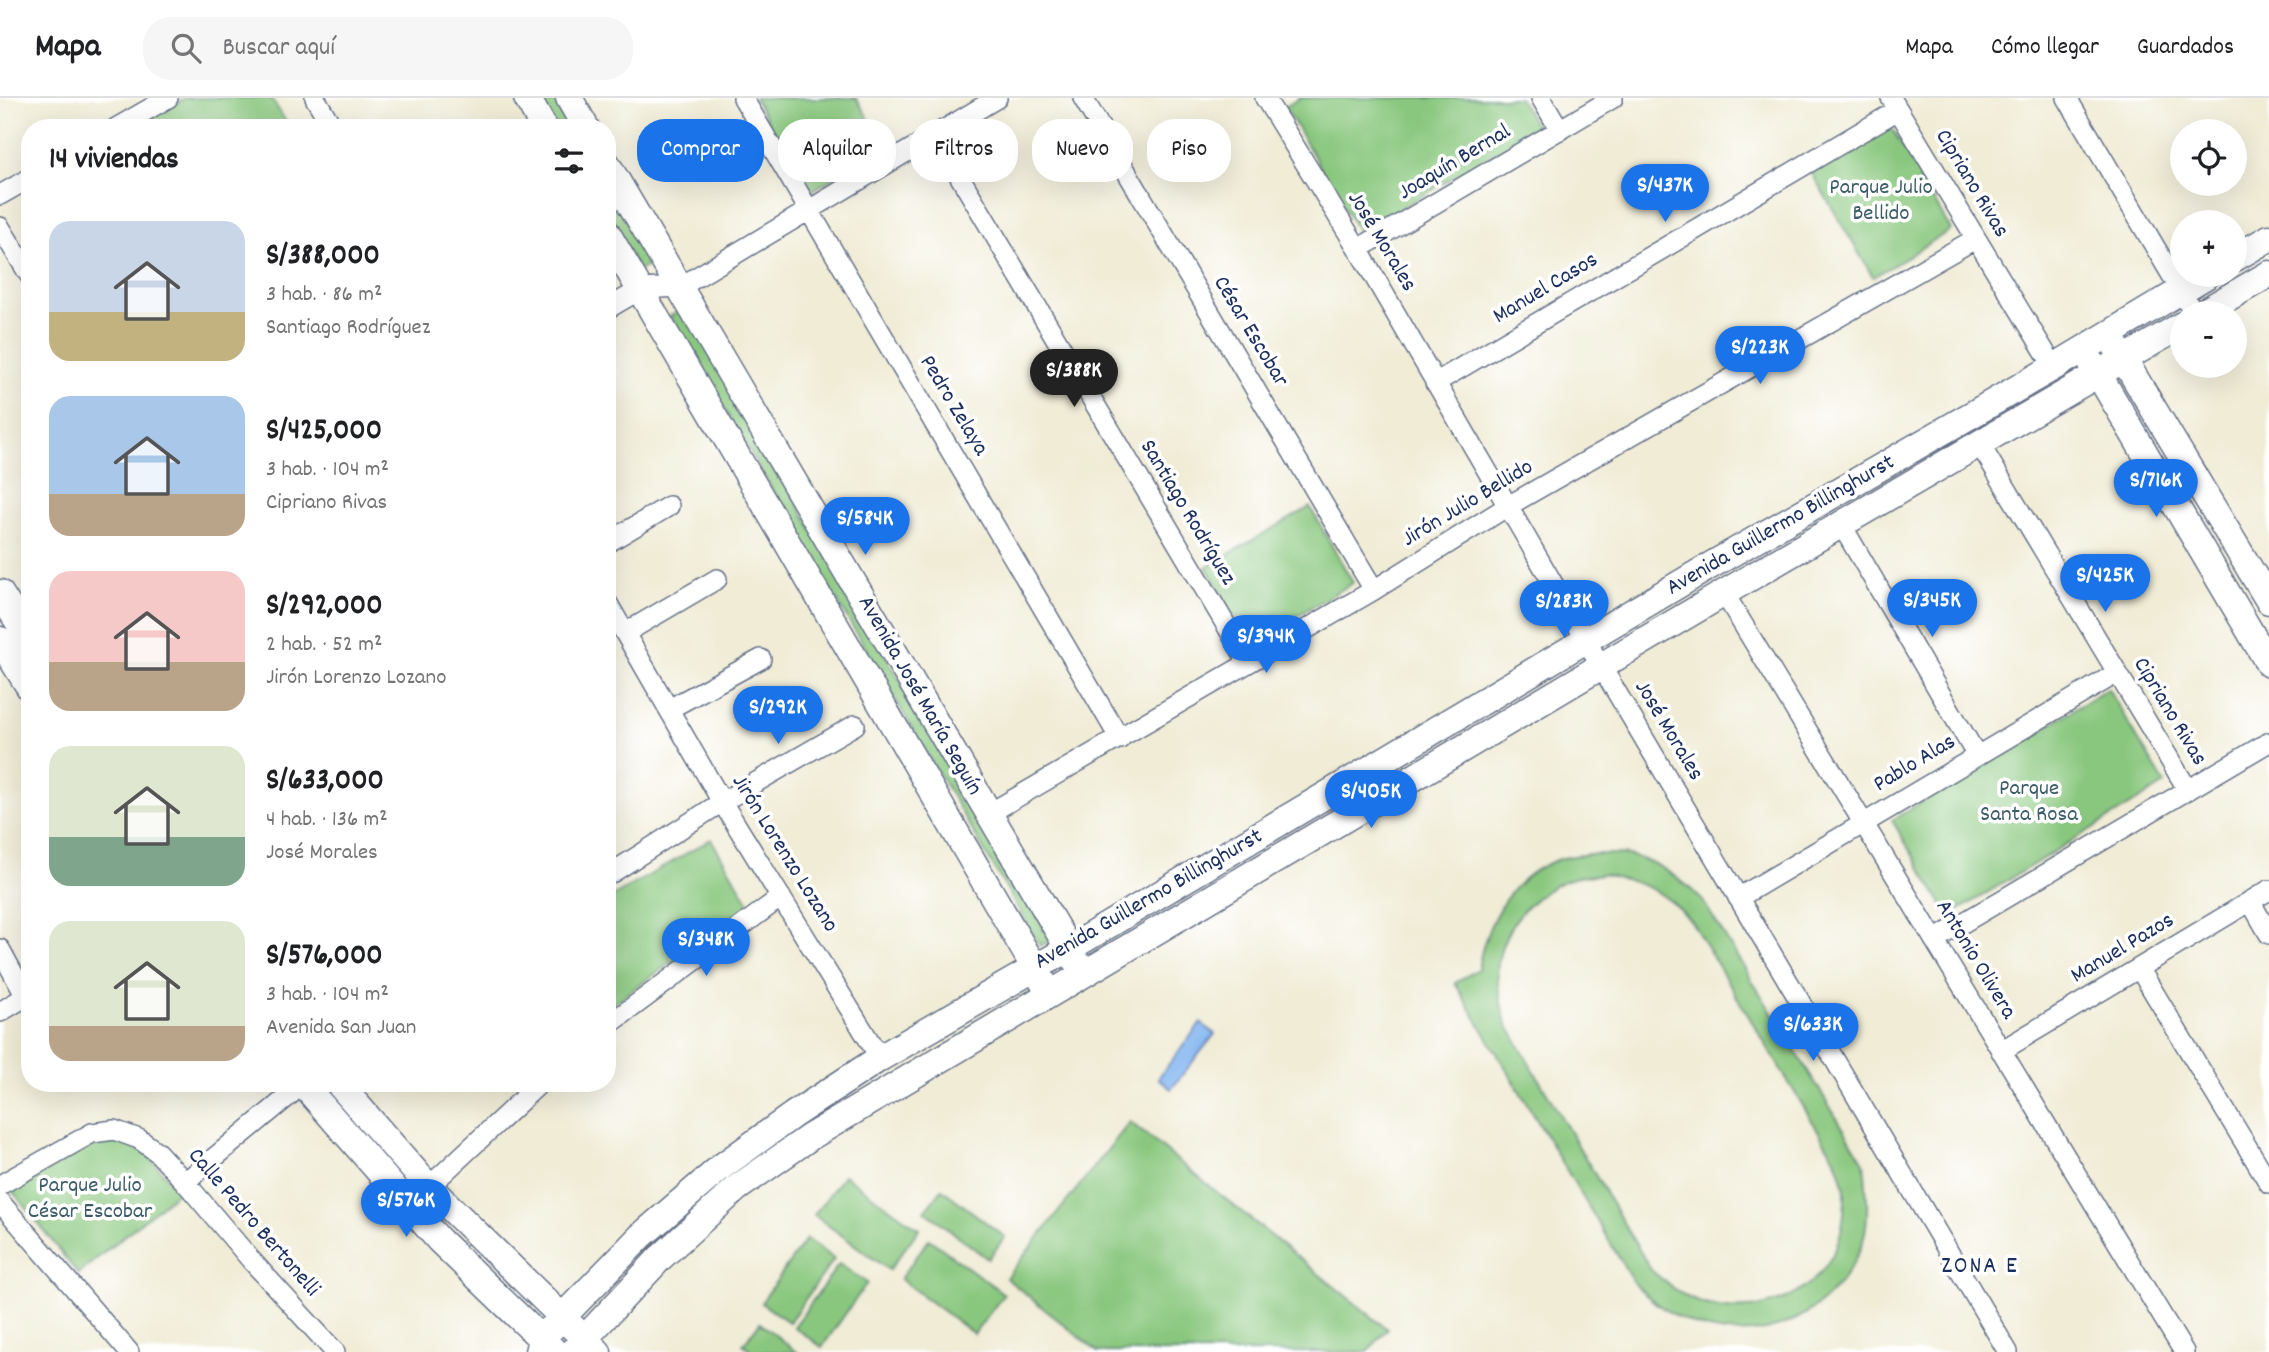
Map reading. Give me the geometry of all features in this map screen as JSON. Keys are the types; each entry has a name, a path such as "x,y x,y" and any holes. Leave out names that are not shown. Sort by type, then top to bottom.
{"main road":[{"path":"527,98 539,119"},
{"path":"569,98 581,119"},
{"name":"Avenida José María Seguín","path":"616,179 1083,974"},
{"path":"2247,251 2269,238"},
{"name":"Avenida José María Seguín","path":"616,248 1050,993"},
{"path":"2223,301 2269,274"},
{"name":"Avenida Guillermo Billinghurst","path":"545,1348 561,1317 641,1236 721,1167 793,1115 880,1058 2185,287"},
{"name":"Avenida Guillermo Billinghurst","path":"584,1348 661,1257 737,1188 810,1137 1724,593 2170,332"},
{"path":"2109,334 2269,601"},
{"path":"2084,349 2269,664"},
{"path":"0,593 21,626"},
{"path":"0,640 21,665"},
{"path":"310,1092 439,1240 545,1348"},
{"path":"346,1092 428,1186 561,1317 584,1348"}],"street":[{"path":"132,119 168,98"},
{"path":"314,98 328,119"},
{"name":"Pedro Zelaya","path":"743,98 1120,739"},
{"path":"962,119 997,98"},
{"name":"César Escobar","path":"1083,98 1374,590"},
{"name":"José Morales","path":"1265,98 1358,249 1601,666 2008,1352"},
{"path":"1541,98 1560,130"},
{"name":"Joaquín Bernal","path":"1358,249 1614,98"},
{"path":"2067,98 2187,301"},
{"name":"Cipriano Rivas","path":"1895,104 2054,367"},
{"name":"Manuel Casos","path":"1435,383 1895,104"},
{"path":"616,304 641,289 680,287 910,150"},
{"name":"Santiago Rodríguez","path":"963,182 1248,662"},
{"path":"0,195 21,183"},
{"path":"0,227 21,261"},
{"name":"Jirón Julio Bellido","path":"988,814 1374,590 1508,506 1975,239"},
{"name":"Cipriano Rivas","path":"1979,443 2188,790"},
{"path":"616,538 669,506"},
{"path":"1841,524 1977,756"},
{"path":"625,633 717,579"},
{"name":"Antonio Olivera","path":"1724,593 2184,1352"},
{"name":"Jirón Lorenzo Lozano","path":"616,618 722,802 880,1058"},
{"path":"669,709 761,659"},
{"name":"Pablo Alas","path":"1738,898 2117,673"},
{"path":"616,870 722,802 855,725"},
{"path":"1934,940 2269,742"},
{"name":"Manuel Pazos","path":"2001,1051 2269,890"},
{"path":"616,1020 781,897"},
{"path":"2250,901 2269,934"},
{"path":"0,949 21,984"},
{"path":"2139,968 2269,1183"},
{"path":"0,1012 21,1000"},
{"path":"185,1182 293,1092"},
{"path":"408,1206 530,1092"},
{"name":"Calle Pedro Bertonelli","path":"0,1185 92,1133 114,1130 128,1134 147,1144 185,1182 251,1260 335,1352"},
{"path":"0,1202 129,1352"}],"green space":[{"path":"185,98 271,98 284,119 149,119"},
{"path":"539,98 556,98 568,119 551,119"},
{"path":"754,98 856,98 869,119 778,119 778,138"},
{"path":"1300,98 1519,98 1537,128 1359,233 1285,107"},
{"name":"Parque Julio Bellido","path":"1890,125 1951,230 1873,277 1811,172"},
{"path":"804,182 826,182 810,192"},
{"path":"616,201 652,263 639,271 616,231"},
{"path":"684,308 1051,940 1040,946 670,316"},
{"path":"1310,507 1353,583 1250,643 1206,567"},
{"name":"Parque Santa Rosa","path":"2108,689 2165,784 1949,916 1892,820"},
{"path":"711,839 751,906 616,1002 616,895"},
{"path":"1589,854 1623,854 1649,862 1678,879 1703,901 1864,1162 1867,1219 1860,1250 1839,1284 1816,1306 1791,1321 1765,1330 1737,1333 1709,1329 1682,1319 1657,1304 1634,1283 1455,983 1478,969 1494,918 1513,890 1540,868 1561,859","holes":["1602,874 1641,884 1662,895 1691,921 1837,1162 1845,1193 1837,1245 1829,1261 1802,1289 1767,1305 1748,1308 1709,1305 1680,1293 1651,1270 1506,1023 1498,987 1498,965 1506,937 1522,912 1544,892 1570,879"]},
{"path":"1130,1122 1387,1329 1368,1352 1098,1352 1006,1278"},
{"name":"Parque Julio César Escobar","path":"112,1135 145,1152 179,1191 78,1274 12,1190 93,1138"},
{"path":"844,1175 919,1229 889,1270 814,1215"},
{"path":"942,1189 1005,1237 988,1259 925,1211"},
{"path":"806,1239 834,1259 789,1322 761,1303"},
{"path":"929,1239 1004,1294 974,1334 900,1279"},
{"path":"839,1264 867,1283 822,1347 794,1327"},
{"path":"760,1323 797,1352 753,1352 743,1344"}],"water":[{"path":"1201,1023 1215,1034 1171,1089 1158,1078"}],"district":[{"name":"ZONA E","path":"1980,1267"}]}
